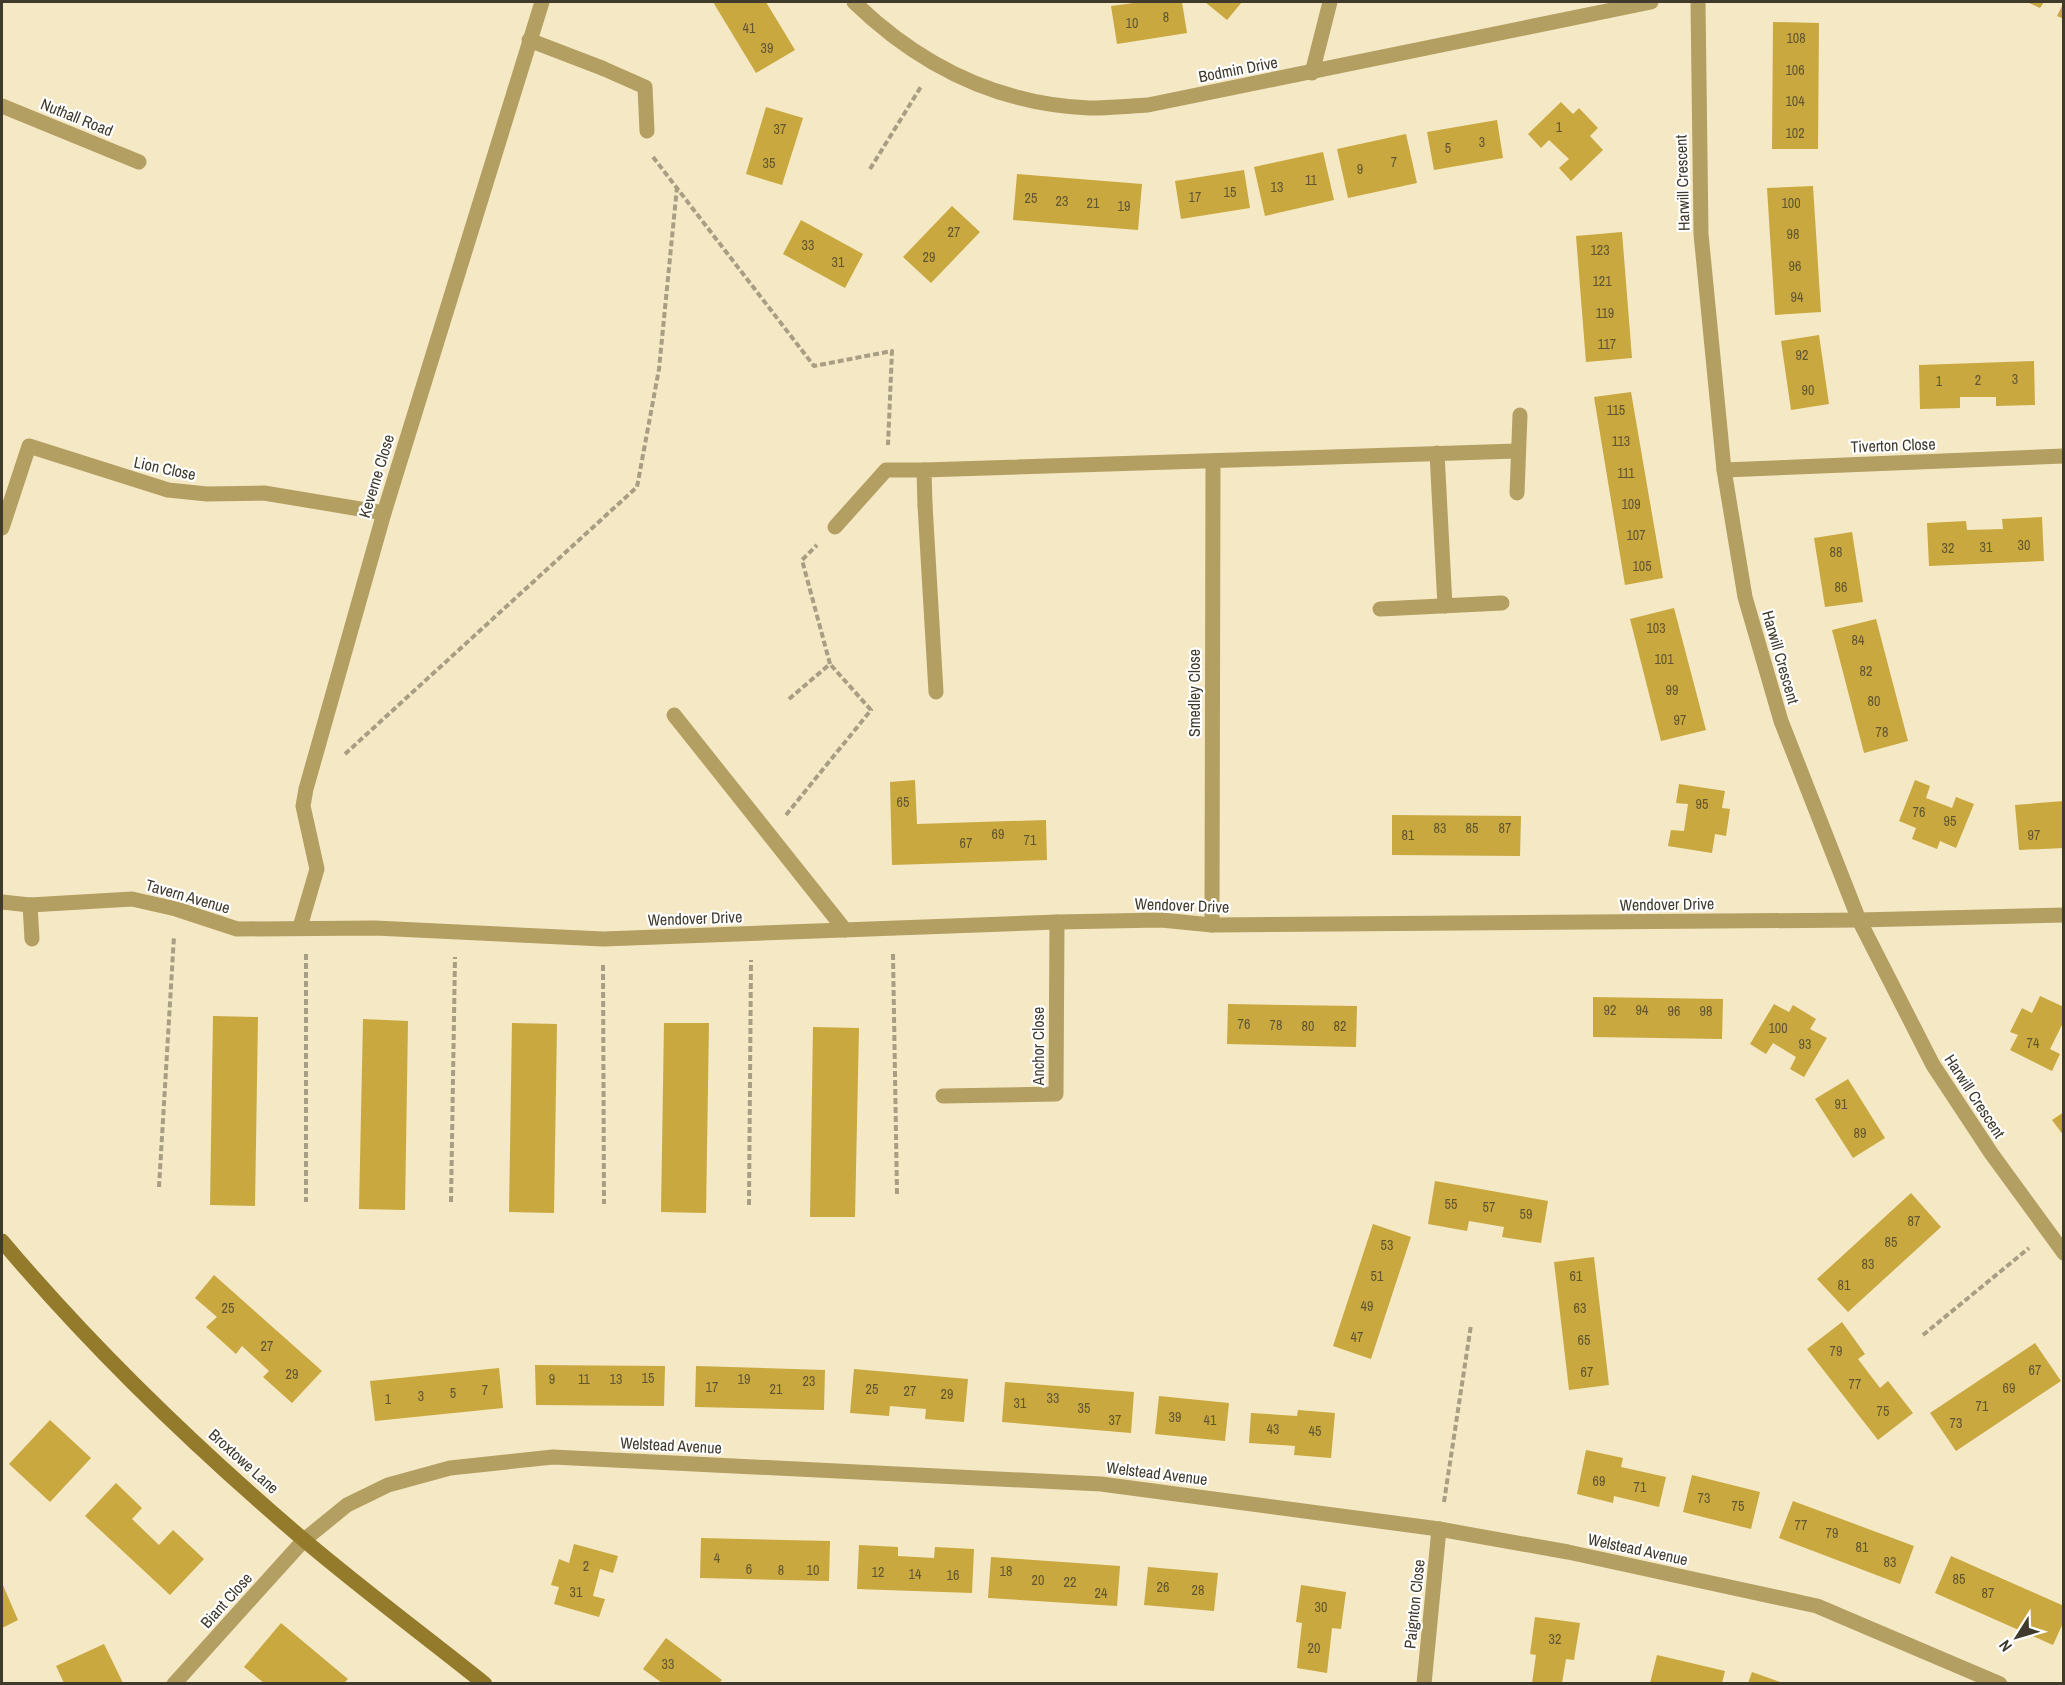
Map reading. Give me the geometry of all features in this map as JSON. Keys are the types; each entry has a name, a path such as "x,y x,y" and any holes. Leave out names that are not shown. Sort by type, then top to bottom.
{"main road":[{"name":"Broxtowe Lane","path":"2,1240 62,1312 137,1388 304,1540 485,1683"}],"street":[{"name":"Keverne Close","path":"303,927 317,869 303,806 306,789 384,513 542,2"},
{"name":"Bodmin Drive","path":"854,2 885,33 934,65 977,85 1033,101 1089,108 1148,105 1651,2"},
{"path":"1312,73 1330,2"},
{"name":"Harwill Crescent","path":"1698,2 1701,234 1724,470 1745,597 1781,721 1859,920 1933,1065 1991,1153 2047,1233 2064,1253"},
{"path":"530,40 645,87 646,131"},
{"name":"Nuthall Road","path":"2,106 139,162"},
{"path":"1517,493 1520,415"},
{"name":"Lion Close","path":"2,528 29,446 168,490 207,494 264,493 384,513"},
{"path":"835,527 886,470 1517,452"},
{"path":"1437,453 1445,606"},
{"name":"Tiverton Close","path":"1724,470 2064,456"},
{"name":"Smedley Close","path":"1212,925 1213,461"},
{"path":"924,470 936,692"},
{"path":"1380,609 1502,603"},
{"path":"675,715 844,930"},
{"name":"Tavern Avenue","path":"2,902 30,905 132,899 176,909 237,929 303,927"},
{"path":"30,905 32,939"},
{"name":"Wendover Drive","path":"303,927 603,939 892,927 1161,920 1212,925 1859,920 2064,915"},
{"name":"Anchor Close","path":"943,1096 1056,1094 1056,922"},
{"name":"Welstead Avenue","path":"304,1540 347,1505 388,1485 450,1468 553,1457 1101,1484 1439,1529 1568,1552 1817,1606 2000,1683"},
{"name":"Paignton Close","path":"1424,1683 1439,1529"},
{"name":"Biant Close","path":"174,1683 304,1540"}],"path":[{"path":"870,169 934,65"},
{"path":"646,131 649,152 814,366 891,351 886,470"},
{"path":"341,757 637,486 659,369 677,187"},
{"path":"769,836 871,710 831,664 802,560 835,527"},
{"path":"789,699 831,664"},
{"path":"159,1187 176,909"},
{"path":"303,927 306,1202"},
{"path":"892,927 897,1194"},
{"path":"451,1202 455,933"},
{"path":"750,1205 751,934"},
{"path":"603,939 604,1204"},
{"path":"1923,1335 2047,1233"},
{"path":"1439,1529 1471,1325"}],"building":[{"path":"713,2 766,2 795,50 756,73"},
{"path":"1141,2 1182,2 1187,33 1117,44 1111,6"},
{"path":"1205,2 1242,2 1227,20"},
{"path":"2027,2 2044,2 2040,8"},
{"path":"2064,2 2064,19 2057,16"},
{"path":"1773,22 1819,23 1818,149 1772,149"},
{"path":"1561,102 1573,114 1579,108 1598,128 1590,136 1603,150 1571,181 1559,168 1569,159 1549,140 1541,148 1528,134"},
{"path":"766,107 803,118 782,185 746,174"},
{"path":"1497,120 1503,158 1434,170 1427,132"},
{"path":"1406,134 1417,183 1348,198 1337,149"},
{"path":"1323,152 1334,200 1265,216 1254,167"},
{"path":"1244,170 1250,208 1181,219 1175,181"},
{"path":"1017,174 1142,184 1138,230 1013,220"},
{"path":"1813,186 1821,312 1775,315 1767,188"},
{"path":"952,206 980,232 931,283 903,257"},
{"path":"801,220 863,254 845,288 783,254"},
{"path":"1622,232 1632,358 1586,362 1576,236"},
{"path":"1819,335 1829,404 1791,410 1781,341"},
{"path":"2034,361 2035,405 1996,406 1996,397 1960,397 1960,408 1920,409 1919,365"},
{"path":"1631,392 1663,578 1625,585 1594,397"},
{"path":"2042,517 2044,561 1929,566 1927,523 1966,521 1967,530 2003,529 2002,519"},
{"path":"1852,532 1863,602 1825,607 1814,538"},
{"path":"1674,608 1706,730 1661,741 1630,619"},
{"path":"1876,619 1908,741 1864,753 1832,630"},
{"path":"915,780 917,824 1046,820 1047,860 892,865 890,782"},
{"path":"1915,780 1930,786 1926,798 1952,808 1956,797 1974,804 1956,848 1940,841 1937,849 1912,839 1916,828 1899,821"},
{"path":"1679,784 1725,791 1722,808 1730,809 1726,836 1715,834 1712,853 1668,846 1671,830 1684,831 1688,804 1676,803"},
{"path":"2064,801 2064,848 2019,850 2015,805"},
{"path":"1392,815 1521,816 1520,856 1392,855"},
{"path":"2040,996 2064,1007 2064,1026 2062,1025 2050,1049 2060,1054 2052,1071 2010,1050 2018,1035 2010,1032 2022,1008 2032,1013"},
{"path":"1593,997 1723,999 1722,1039 1593,1037"},
{"path":"1228,1004 1357,1006 1356,1047 1227,1044"},
{"path":"1774,1004 1789,1012 1793,1005 1816,1019 1810,1029 1827,1038 1804,1077 1790,1069 1796,1057 1773,1043 1766,1054 1750,1044"},
{"path":"213,1016 258,1017 255,1206 210,1205"},
{"path":"363,1019 408,1021 405,1210 359,1209"},
{"path":"512,1023 557,1024 554,1213 509,1212"},
{"path":"664,1023 709,1023 706,1213 661,1212"},
{"path":"813,1027 859,1028 855,1217 810,1217"},
{"path":"1848,1079 1885,1138 1853,1158 1815,1099"},
{"path":"2064,1112 2064,1136 2052,1120"},
{"path":"1435,1181 1548,1201 1541,1243 1502,1237 1504,1227 1469,1221 1467,1231 1428,1224"},
{"path":"1911,1193 1941,1227 1848,1312 1817,1279"},
{"path":"1373,1224 1411,1237 1371,1359 1333,1346"},
{"path":"1594,1257 1609,1385 1569,1390 1554,1262"},
{"path":"214,1275 322,1371 292,1403 263,1377 269,1371 242,1346 236,1354 206,1327 217,1317 195,1298"},
{"path":"1842,1322 1865,1354 1858,1359 1880,1388 1888,1381 1913,1413 1878,1440 1807,1349"},
{"path":"2035,1343 2061,1381 1956,1451 1930,1413"},
{"path":"535,1365 665,1366 664,1406 536,1405"},
{"path":"696,1366 825,1370 824,1410 695,1407"},
{"path":"499,1368 503,1408 375,1421 370,1381"},
{"path":"854,1369 968,1379 964,1422 925,1419 926,1409 890,1406 889,1416 850,1413"},
{"path":"1005,1382 1134,1392 1131,1433 1002,1422"},
{"path":"1159,1396 1229,1403 1225,1441 1155,1434"},
{"path":"1298,1410 1335,1413 1331,1458 1294,1455 1295,1446 1249,1443 1251,1413 1297,1416"},
{"path":"50,1420 91,1458 50,1502 9,1464"},
{"path":"1586,1450 1623,1458 1621,1467 1666,1477 1659,1507 1614,1496 1613,1503 1577,1494"},
{"path":"1692,1475 1760,1492 1751,1529 1683,1512"},
{"path":"116,1483 142,1508 132,1519 159,1545 173,1530 204,1559 170,1595 85,1516"},
{"path":"1793,1501 1914,1546 1900,1584 1779,1538"},
{"path":"701,1538 830,1541 829,1581 700,1578"},
{"path":"574,1544 618,1556 613,1573 600,1569 593,1596 605,1599 599,1617 554,1604 559,1587 551,1585 559,1559 569,1563"},
{"path":"859,1545 898,1547 898,1556 934,1558 935,1547 974,1549 972,1593 857,1589"},
{"path":"1951,1556 2064,1606 2064,1621 2053,1645 1935,1593"},
{"path":"991,1557 1120,1566 1117,1606 988,1598"},
{"path":"1148,1567 1218,1573 1214,1611 1144,1605"},
{"path":"2,1583 18,1620 2,1628"},
{"path":"1301,1585 1346,1592 1341,1629 1332,1628 1327,1673 1297,1668 1302,1623 1296,1622"},
{"path":"1535,1617 1580,1623 1574,1660 1566,1659 1562,1683 1532,1683 1536,1655 1530,1654"},
{"path":"281,1623 348,1679 344,1683 264,1683 244,1667"},
{"path":"666,1638 722,1680 719,1683 662,1683 643,1669"},
{"path":"104,1644 123,1683 64,1683 56,1666"},
{"path":"1657,1655 1725,1671 1722,1683 1650,1683"},
{"path":"1752,1672 1783,1683 1748,1683"}]}
